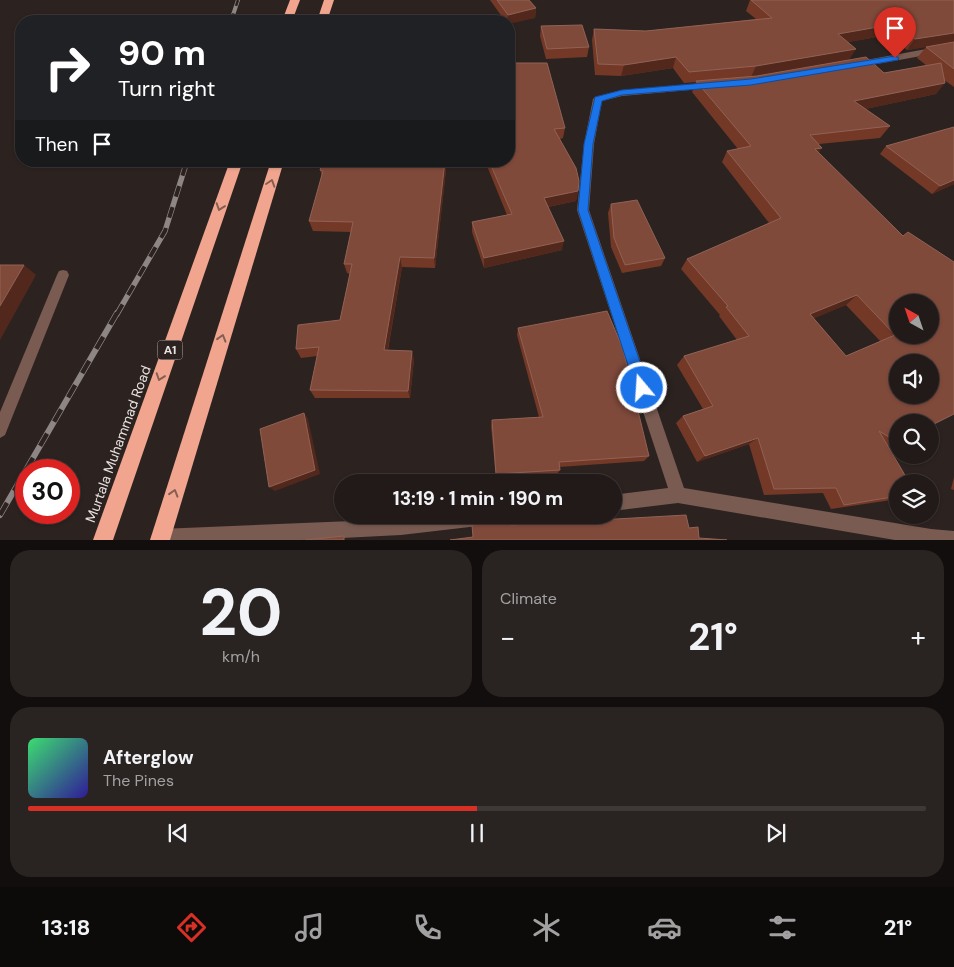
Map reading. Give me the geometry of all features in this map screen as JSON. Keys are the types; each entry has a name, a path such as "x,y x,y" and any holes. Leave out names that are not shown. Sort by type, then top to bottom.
{"highway":[{"path":"289,15 295,0"},
{"path":"324,15 329,0"},
{"name":"Murtala Muhammad Road","path":"102,540 235,167"},
{"path":"160,538 276,167"}],"street":[{"path":"847,66 954,47"},
{"path":"678,495 583,210 589,144 598,99 622,93 723,85"},
{"path":"0,430 63,275"},
{"path":"622,502 678,495 931,537 954,539"},
{"path":"160,538 401,527 427,524"}],"building":[{"path":"497,0 529,0 536,8 508,15"},
{"path":"751,0 954,0 954,33 915,39 895,24 838,34 856,49 756,66 689,72 676,57 624,65 598,64 594,29 646,31 772,18"},
{"path":"582,25 589,47 547,49 541,26"},
{"path":"954,42 954,69 926,47"},
{"path":"866,57 884,73 941,63 945,83 854,101 890,126 810,135 822,148 815,149 903,236 908,232 954,262 954,414 939,422 939,414 889,414 889,437 879,431 889,448 889,464 898,464 904,474 889,474 889,498 844,505 836,488 774,489 758,438 705,456 683,416 713,406 684,356 749,336 726,307 728,306 687,259 781,218 727,151 751,146 696,81 757,76","holes":["889,294 939,294 939,344 889,344 889,338 846,356 810,314 857,295 889,329"]},
{"path":"515,63 547,63 565,128 554,129 576,168 579,181 578,191 544,198 564,241 484,258 472,222 512,214 492,167 515,167"},
{"path":"954,127 954,180 940,186 886,146"},
{"path":"321,167 444,167 434,258 400,257 384,350 412,351 408,391 310,390 319,347 296,349 298,325 340,320 352,264 344,264 353,222 309,221 323,171 320,170"},
{"path":"637,200 665,258 625,265 614,238 611,204"},
{"path":"0,265 24,265 0,306"},
{"path":"607,311 623,349 649,456 559,462 560,470 496,474 492,420 543,417 518,328"},
{"path":"304,413 315,470 269,487 260,429"},
{"path":"686,515 689,528 698,527 699,538 727,540 450,540 473,537 472,525 478,524 622,524 622,519"},
{"path":"344,536 344,540 305,540"}],"railway":[{"path":"233,15 238,0"},
{"path":"117,314 165,231 185,167"},
{"path":"0,515 117,313"}],"route":[{"path":"642,388 583,210 589,144 598,99 622,93 751,82 895,58"}]}
